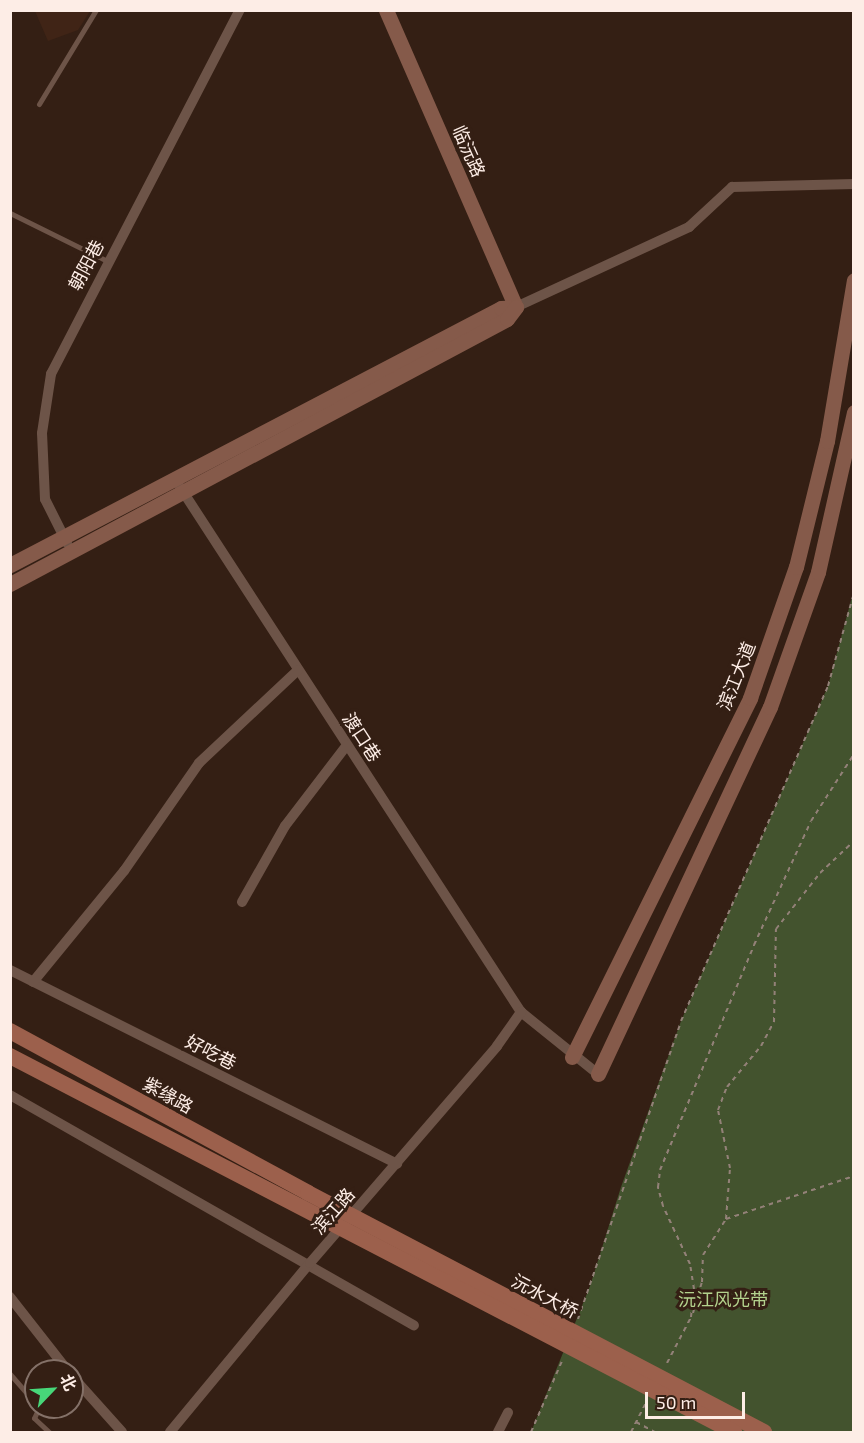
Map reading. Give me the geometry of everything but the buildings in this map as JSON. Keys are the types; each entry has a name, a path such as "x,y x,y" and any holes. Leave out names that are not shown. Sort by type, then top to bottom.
{"main road":[{"name":"紫缘路","path":"10,1031 305,1200"},
{"name":"紫缘路","path":"10,1056 305,1200"},
{"name":"沅水大桥","path":"305,1200 734,1432"},
{"name":"沅水大桥","path":"305,1200 764,1432"}],"street":[{"name":"朝阳巷","path":"67,545 45,499 42,433 51,374 107,261 240,10"},
{"name":"临沅路","path":"386,10 516,307"},
{"path":"10,584 67,545 179,486 501,308 516,307 689,227 732,187 854,184"},
{"name":"滨江大道","path":"572,1057 750,698 796,567 826,441 854,280"},
{"path":"598,1074 770,707 818,572 854,412"},
{"name":"渡口巷","path":"179,486 521,1012 572,1057 598,1074"},
{"path":"10,565 67,545"},
{"path":"33,982 124,870 199,763 298,670"},
{"path":"242,902 285,825 347,745"},
{"name":"好吃巷","path":"10,970 397,1164"},
{"name":"滨江路","path":"170,1432 310,1263 397,1164 521,1012"},
{"path":"10,1095 310,1263 414,1325"},
{"path":"10,1297 59,1359"},
{"path":"84,1389 122,1432"},
{"path":"498,1432 508,1412"}],"lane":[{"path":"39,104 96,10"},
{"path":"10,213 107,261"},
{"path":"10,1374 24,1390"},
{"path":"35,1419 49,1432"}],"path":[{"path":"575,1326 681,1021 828,686 854,593"},
{"path":"691,1317 694,1289 690,1264 663,1206 658,1187 660,1170 754,945 811,821 854,754"},
{"path":"664,1370 691,1317 702,1282 703,1255 726,1219 730,1168 718,1110 727,1087 761,1046 774,1022 776,929 820,873 854,841"},
{"path":"726,1219 854,1176"},
{"path":"531,1432 564,1357"},
{"path":"631,1432 647,1401"},
{"path":"636,1422 655,1432"}],"shaded area":[{"path":"35,11 90,11 78,30 48,41"}],"green space":[{"name":"沅江风光带","path":"853,593 853,1432 531,1432 590,1286 621,1187 681,1021 828,686"}]}
